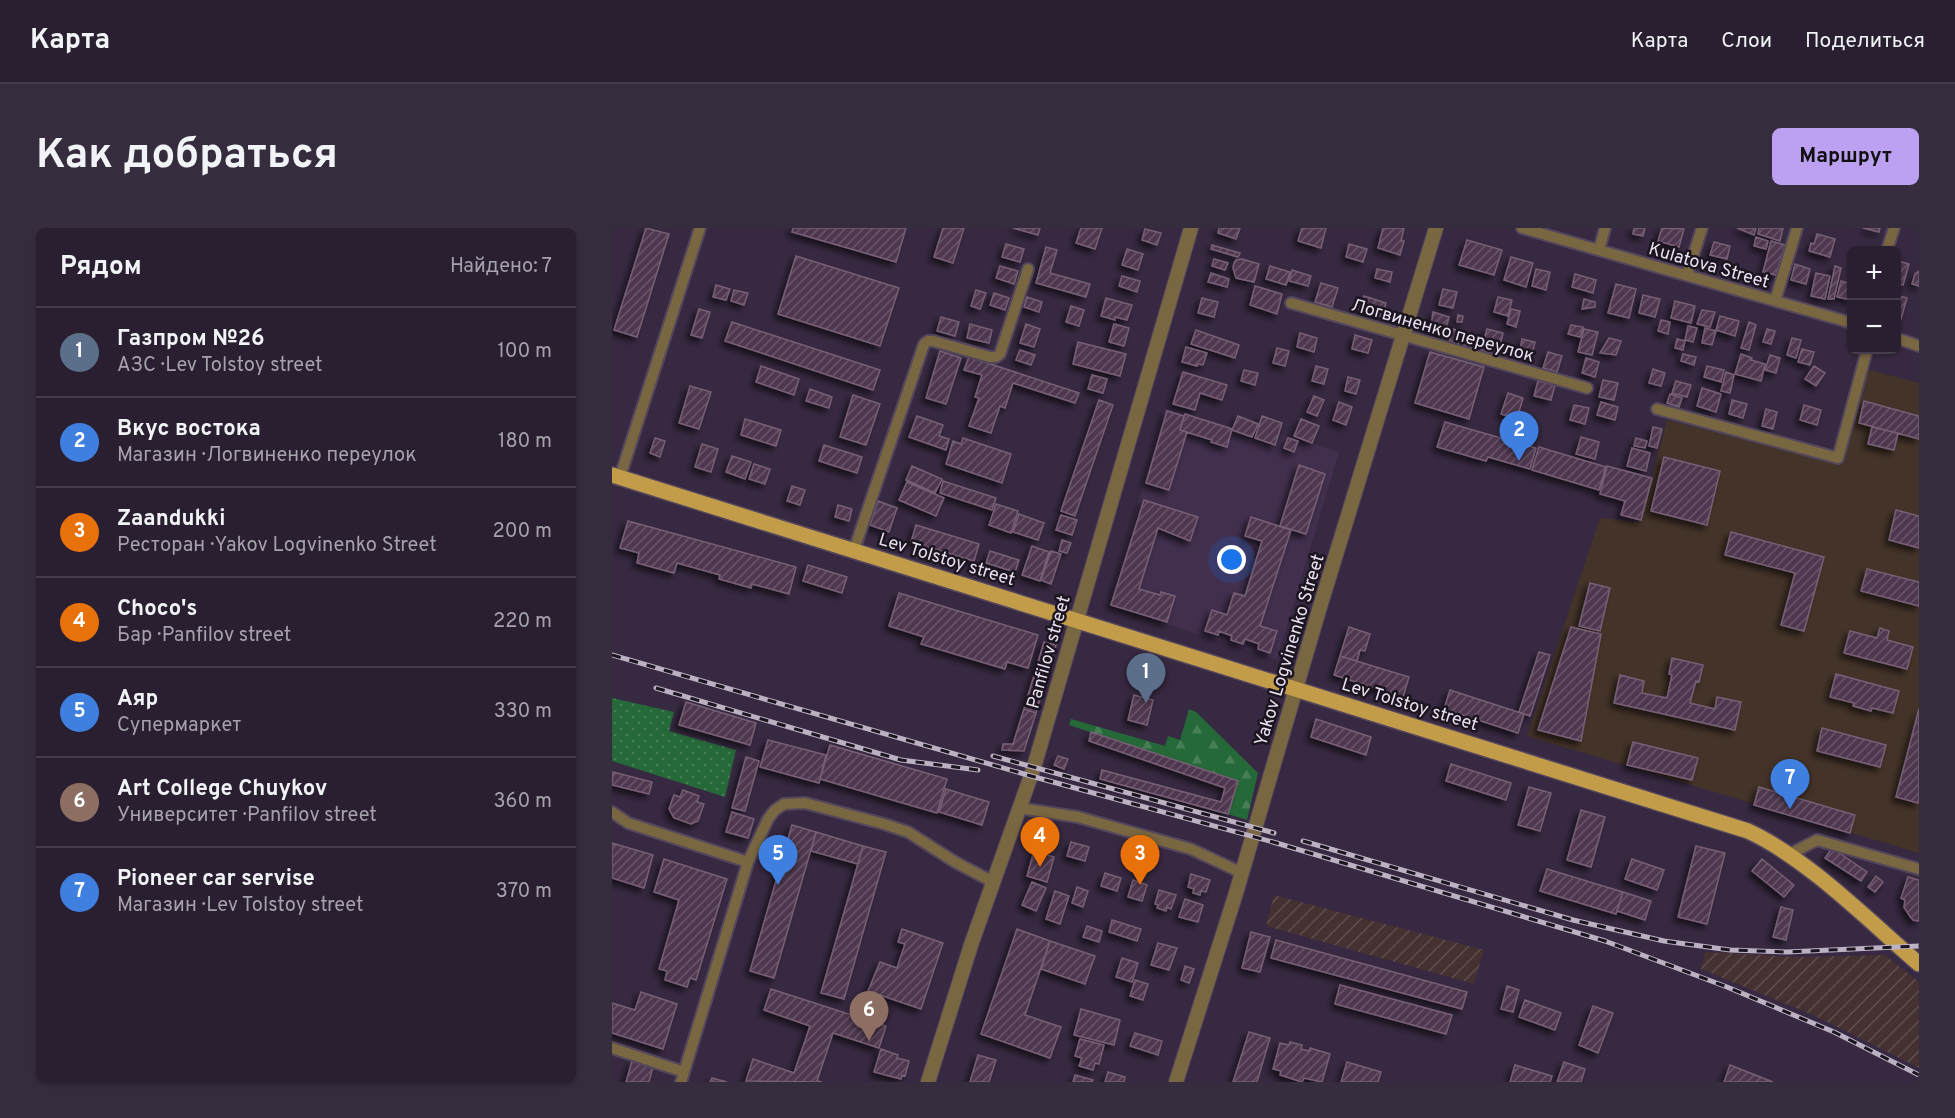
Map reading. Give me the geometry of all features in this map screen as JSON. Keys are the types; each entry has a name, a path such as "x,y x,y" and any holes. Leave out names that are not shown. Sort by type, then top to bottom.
{"main road":[{"name":"Lev Tolstoy street","path":"616,476 1748,831 1788,855 1824,882 1919,964"}],"street":[{"path":"616,476 700,228"},
{"name":"Panfilov street","path":"928,1082 1066,661 1191,228"},
{"name":"Yakov Logvinenko Street","path":"1176,1082 1242,873 1318,610 1436,228"},
{"name":"Kulatova Street","path":"1522,228 1847,322"},
{"path":"1599,250 1605,228"},
{"path":"1687,276 1702,228"},
{"path":"1775,302 1797,228"},
{"path":"1888,246 1894,228"},
{"name":"Lev Tolstoy street","path":"854,550 924,344 933,341 996,357 1000,354 1028,269"},
{"name":"Логвиненко переулок","path":"1291,303 1587,388"},
{"path":"1901,340 1919,346"},
{"path":"1657,409 1838,458 1866,354"},
{"path":"612,1048 683,1077 748,862 768,819 784,804 805,803 908,832 955,862 993,882"},
{"path":"1019,808 1078,817 1191,849 1242,873"},
{"path":"612,812 628,822 748,862"},
{"path":"1788,855 1816,840 1919,869"}],"shaded area":[{"path":"1866,369 1919,383 1919,853 1527,736 1600,518 1640,522 1667,420 1843,464"},
{"path":"1165,408 1231,426 1236,433 1275,447 1282,435 1339,452 1277,660 1109,605"},
{"path":"1274,895 1484,950 1474,984 1266,926"},
{"path":"1705,952 1799,957 1885,955 1919,982 1919,1068 1813,1015 1701,969"}],"green space":[{"path":"612,698 674,712 669,731 736,750 725,797 612,761"},
{"path":"1189,709 1196,712 1258,773 1247,820 1228,814 1238,781 1069,725 1071,719 1165,746 1168,736 1180,740"}],"building":[{"path":"646,228 669,234 637,337 614,330"},
{"path":"793,228 906,228 896,262 792,232"},
{"path":"943,228 964,228 953,263 934,257"},
{"path":"1013,228 1040,228 1038,235"},
{"path":"1081,228 1102,228 1095,249 1076,243"},
{"path":"1219,228 1240,228 1236,239 1218,233"},
{"path":"1302,228 1326,228 1321,248 1298,241"},
{"path":"1383,228 1404,228 1401,241 1404,241 1400,255 1378,248"},
{"path":"1634,228 1645,228 1643,236 1633,234"},
{"path":"1662,228 1684,229 1679,247 1658,241"},
{"path":"1737,228 1756,228 1754,235"},
{"path":"1759,228 1783,228 1780,241 1758,234"},
{"path":"1863,228 1880,228 1879,232"},
{"path":"1145,229 1161,233 1157,245 1142,240"},
{"path":"1817,234 1835,239 1830,257 1809,251"},
{"path":"1756,237 1768,241 1766,249 1754,246"},
{"path":"1467,240 1502,250 1494,275 1459,265"},
{"path":"1771,241 1785,245 1776,275 1763,272"},
{"path":"1714,242 1730,246 1727,259 1710,255"},
{"path":"1006,244 1024,249 1020,262 1002,257"},
{"path":"1349,244 1367,249 1363,262 1346,257"},
{"path":"1212,245 1240,253 1238,257 1211,249"},
{"path":"1046,247 1057,250 1050,273 1090,284 1086,297 1036,283"},
{"path":"1127,249 1143,254 1138,270 1122,265"},
{"path":"796,256 899,288 880,346 778,314"},
{"path":"1511,257 1533,263 1526,287 1504,280"},
{"path":"1214,259 1228,263 1225,270 1212,266"},
{"path":"1242,259 1259,264 1254,282 1236,278 1234,263"},
{"path":"1901,262 1909,264 1903,285 1901,284"},
{"path":"1795,264 1810,269 1806,284 1791,280"},
{"path":"1000,266 1018,271 1014,284 996,278"},
{"path":"1270,266 1290,272 1286,285 1266,279"},
{"path":"1835,266 1841,268 1834,299 1828,299"},
{"path":"1377,269 1392,272 1390,282 1375,278"},
{"path":"1536,269 1550,272 1546,290 1532,286"},
{"path":"1292,270 1311,276 1308,286 1289,281"},
{"path":"1919,271 1919,286 1912,284 1915,274"},
{"path":"1211,273 1229,279 1227,287 1208,282"},
{"path":"1816,273 1830,276 1825,299 1811,296"},
{"path":"1575,274 1596,280 1593,293 1572,287"},
{"path":"1122,276 1140,281 1137,292 1119,286"},
{"path":"1841,281 1847,283 1847,299 1837,297"},
{"path":"1321,283 1338,288 1332,307 1315,302"},
{"path":"1616,284 1636,289 1629,318 1608,313"},
{"path":"716,285 730,289 726,300 713,297"},
{"path":"1255,286 1282,294 1277,314 1250,305"},
{"path":"1443,289 1457,292 1453,308 1439,305"},
{"path":"734,290 748,293 744,305 731,301"},
{"path":"976,290 986,293 980,309 971,306"},
{"path":"994,293 1009,298 1005,310 990,305"},
{"path":"1643,295 1660,299 1655,317 1639,313"},
{"path":"1364,296 1386,303 1382,317 1359,310"},
{"path":"1901,296 1907,298 1901,319"},
{"path":"1027,297 1042,302 1039,312 1024,307"},
{"path":"1498,297 1512,300 1508,316 1494,312"},
{"path":"1106,298 1132,305 1127,320 1115,317 1115,320 1101,316"},
{"path":"1202,298 1218,302 1214,317 1198,313"},
{"path":"1584,299 1595,302 1595,307 1582,309"},
{"path":"1675,301 1695,306 1691,323 1671,318"},
{"path":"1071,306 1084,310 1079,326 1066,322"},
{"path":"699,309 710,312 702,338 691,335"},
{"path":"1511,309 1520,311 1516,327 1507,324"},
{"path":"1702,310 1715,312 1710,327 1697,324"},
{"path":"1433,312 1449,317 1444,336 1430,333"},
{"path":"1458,315 1463,316 1462,322 1457,322"},
{"path":"1720,316 1739,321 1735,336 1716,330"},
{"path":"941,317 959,322 955,336 937,331"},
{"path":"1661,320 1670,322 1668,334 1658,331"},
{"path":"732,322 880,370 873,390 725,341"},
{"path":"1749,322 1756,325 1749,350 1741,348"},
{"path":"970,324 992,330 989,343 967,338"},
{"path":"1026,324 1040,329 1034,347 1020,343"},
{"path":"1114,324 1129,328 1124,346 1109,342"},
{"path":"1571,325 1583,327 1580,337 1568,334"},
{"path":"1688,326 1697,328 1693,342 1685,340"},
{"path":"1705,328 1716,331 1712,345 1702,343"},
{"path":"1453,329 1462,332 1458,346 1449,343"},
{"path":"1487,329 1503,333 1498,355 1481,351"},
{"path":"1584,329 1598,332 1592,355 1578,352"},
{"path":"1767,329 1775,331 1771,344 1763,342"},
{"path":"1196,330 1239,345 1235,358 1191,344"},
{"path":"1300,333 1317,338 1314,352 1297,347"},
{"path":"1466,333 1477,337 1474,349 1463,345"},
{"path":"1355,335 1372,340 1368,353 1352,349"},
{"path":"1609,338 1621,341 1616,355 1600,353"},
{"path":"1792,338 1801,340 1796,358 1787,355"},
{"path":"1522,339 1535,342 1532,354 1520,351"},
{"path":"1677,339 1685,341 1683,350 1675,348"},
{"path":"1078,342 1126,354 1120,376 1073,364"},
{"path":"1186,347 1207,353 1203,365 1198,364 1197,366 1182,362"},
{"path":"1277,348 1289,351 1285,366 1273,363"},
{"path":"1802,349 1814,352 1810,365 1798,362"},
{"path":"1020,350 1035,355 1031,365 1016,360"},
{"path":"940,351 961,358 946,404 926,398"},
{"path":"1430,352 1484,367 1469,419 1415,403"},
{"path":"1548,352 1562,356 1557,372 1543,368"},
{"path":"1683,354 1696,357 1694,365 1681,361"},
{"path":"1741,354 1765,364 1761,381 1735,374"},
{"path":"1770,355 1780,358 1776,373 1765,370"},
{"path":"969,357 1079,393 1075,403 1013,383 1005,408 1000,406 991,433 969,426 979,398 975,397 982,375 964,370"},
{"path":"1586,358 1599,362 1595,377 1582,373"},
{"path":"761,366 799,379 794,395 756,382"},
{"path":"1316,366 1328,369 1324,384 1312,381"},
{"path":"1707,366 1724,370 1721,382 1704,377"},
{"path":"1814,366 1825,373 1816,386 1805,379"},
{"path":"1653,369 1665,373 1661,386 1649,383"},
{"path":"1244,370 1258,373 1255,385 1241,381"},
{"path":"1183,372 1227,385 1222,400 1200,393 1195,410 1173,404"},
{"path":"1726,372 1734,375 1730,393 1721,391"},
{"path":"1092,375 1107,379 1103,393 1088,389"},
{"path":"1348,377 1360,380 1356,394 1345,391"},
{"path":"1603,380 1618,383 1614,400 1599,397"},
{"path":"1538,381 1555,385 1551,400 1534,396"},
{"path":"1676,381 1691,385 1687,397 1672,393"},
{"path":"690,386 711,392 699,429 679,423"},
{"path":"1702,388 1721,394 1716,412 1697,406"},
{"path":"810,389 832,397 829,408 806,401"},
{"path":"1508,393 1523,398 1517,419 1501,414"},
{"path":"1670,394 1682,398 1679,407 1667,403"},
{"path":"853,395 880,404 866,445 840,437"},
{"path":"1314,396 1324,400 1317,416 1307,412"},
{"path":"1099,400 1113,405 1075,516 1061,511"},
{"path":"1732,400 1747,404 1743,418 1729,414"},
{"path":"1864,401 1919,416 1919,439 1859,423"},
{"path":"1339,402 1352,407 1346,425 1333,420"},
{"path":"1601,402 1618,407 1615,420 1597,415"},
{"path":"1574,405 1589,408 1585,424 1570,420"},
{"path":"1804,405 1821,410 1817,425 1800,420"},
{"path":"1766,409 1777,412 1773,429 1762,426"},
{"path":"1167,411 1184,416 1180,430 1187,432 1169,490 1146,483"},
{"path":"1185,414 1232,429 1227,447 1180,430"},
{"path":"917,416 943,425 939,436 949,439 946,450 909,437"},
{"path":"1238,416 1258,424 1252,437 1232,430"},
{"path":"1262,416 1282,423 1275,445 1255,438"},
{"path":"745,419 781,430 776,446 741,435"},
{"path":"1301,419 1319,426 1312,443 1294,436"},
{"path":"1445,422 1536,448 1530,469 1488,457 1486,461 1437,447"},
{"path":"1653,427 1662,429 1657,448 1649,446"},
{"path":"1872,427 1898,433 1894,450 1868,444"},
{"path":"1581,437 1599,442 1595,459 1576,454"},
{"path":"655,438 665,441 660,457 650,453"},
{"path":"963,438 1011,454 1002,483 946,464 953,441 961,444"},
{"path":"1288,438 1298,441 1294,452 1284,448"},
{"path":"1636,438 1647,441 1645,448 1634,446"},
{"path":"702,444 718,449 711,472 695,467"},
{"path":"824,445 862,457 857,473 819,461"},
{"path":"1539,447 1606,467 1599,490 1532,470"},
{"path":"1632,448 1650,453 1646,471 1627,466"},
{"path":"732,456 751,462 745,479 726,472"},
{"path":"1664,457 1720,471 1707,525 1651,511"},
{"path":"754,464 770,469 765,484 749,479"},
{"path":"1299,465 1325,474 1306,534 1280,526"},
{"path":"912,466 942,479 935,493 906,480"},
{"path":"1607,466 1652,478 1641,520 1621,515 1625,501 1600,494"},
{"path":"943,481 996,498 992,510 940,493"},
{"path":"907,482 944,498 936,516 899,500"},
{"path":"792,486 805,490 800,505 787,501"},
{"path":"1144,500 1198,517 1190,541 1158,528 1139,589 1160,595 1161,592 1175,596 1167,622 1111,605"},
{"path":"878,501 897,508 889,532 870,525"},
{"path":"996,504 1018,511 1011,533 989,525"},
{"path":"838,505 852,509 849,521 835,517"},
{"path":"1896,510 1919,516 1919,548 1889,540"},
{"path":"1019,514 1044,523 1038,540 1013,532"},
{"path":"1061,515 1077,520 1072,535 1056,530"},
{"path":"1251,517 1291,530 1260,626 1277,631 1270,653 1258,649 1259,644 1245,639 1243,644 1231,640 1232,636 1219,631 1218,635 1205,631 1212,610 1227,615 1234,593 1245,596 1262,541 1245,536"},
{"path":"628,521 796,567 789,594 752,584 751,588 719,579 720,575 677,563 674,573 637,563 639,553 620,548"},
{"path":"916,525 979,544 974,561 911,542"},
{"path":"1731,532 1824,557 1804,631 1781,625 1795,573 1725,555"},
{"path":"1062,540 1071,543 1067,553 1059,551"},
{"path":"1032,546 1049,552 1040,581 1022,575"},
{"path":"990,551 1019,560 1015,572 986,563"},
{"path":"1051,551 1061,554 1051,584 1041,580"},
{"path":"808,565 847,577 842,593 803,581"},
{"path":"1867,569 1919,582 1919,606 1861,591"},
{"path":"1590,583 1610,588 1600,631 1579,626"},
{"path":"899,593 1038,635 1028,668 1007,662 1005,669 921,644 924,637 889,626"},
{"path":"1349,627 1370,634 1365,651 1360,650 1357,661 1340,656"},
{"path":"1571,627 1601,634 1581,741 1538,730"},
{"path":"1880,628 1889,631 1887,640 1913,647 1907,669 1844,653 1850,631 1877,638"},
{"path":"1044,642 1056,645 1036,713 1024,709"},
{"path":"1539,652 1550,655 1530,716 1519,712"},
{"path":"1340,656 1409,677 1403,697 1334,675"},
{"path":"1672,658 1703,665 1690,703 1715,709 1717,697 1741,702 1735,730 1614,703 1620,675 1644,681 1642,693 1667,698 1672,675 1669,674"},
{"path":"1836,674 1899,691 1893,713 1872,708 1871,711 1853,706 1854,703 1830,697"},
{"path":"1450,690 1524,714 1518,733 1444,709"},
{"path":"1134,695 1153,700 1147,725 1128,720"},
{"path":"686,702 756,723 750,745 679,725"},
{"path":"1024,709 1036,713 1024,751 1002,750 1003,744 1013,744"},
{"path":"1919,709 1919,798 1918,803 1896,797"},
{"path":"1316,719 1371,737 1366,755 1311,737"},
{"path":"1822,728 1886,745 1880,767 1817,751"},
{"path":"1091,732 1238,781 1228,814 1100,779 1102,770 1221,802 1225,788 1089,741"},
{"path":"768,740 826,755 819,783 760,767"},
{"path":"1633,742 1698,758 1692,780 1627,765"},
{"path":"830,745 947,779 937,813 820,779"},
{"path":"1058,756 1068,759 1064,769 1054,765"},
{"path":"746,757 759,761 745,811 732,808"},
{"path":"1451,764 1511,783 1506,800 1446,781"},
{"path":"613,772 652,782 649,794 612,785"},
{"path":"1529,787 1551,793 1540,831 1518,825"},
{"path":"1759,787 1855,815 1850,833 1754,805"},
{"path":"946,789 989,802 982,825 939,812"},
{"path":"683,790 699,796 697,802 704,804 698,821 691,824 674,818 669,809 674,795 680,797"},
{"path":"1581,810 1605,817 1591,867 1567,860"},
{"path":"732,812 754,819 748,838 726,832"},
{"path":"792,825 816,832 774,978 750,971"},
{"path":"816,832 863,846 858,864 811,851"},
{"path":"1071,842 1089,847 1085,861 1067,856"},
{"path":"612,843 653,855 644,888 612,878"},
{"path":"863,846 886,852 844,999 821,993"},
{"path":"1696,846 1725,853 1707,924 1678,917"},
{"path":"1832,848 1867,872 1861,881 1825,858"},
{"path":"1034,851 1054,857 1047,882 1027,876"},
{"path":"664,859 727,879 696,980 690,978 687,987 665,980 667,971 659,969 679,900 654,892"},
{"path":"1632,859 1664,870 1657,890 1625,879"},
{"path":"1762,859 1794,885 1784,897 1752,871"},
{"path":"1547,869 1623,892 1616,914 1540,891"},
{"path":"1105,873 1121,878 1117,891 1101,886"},
{"path":"1191,874 1210,880 1206,892 1201,891 1200,895 1193,893 1194,889 1188,887"},
{"path":"1876,876 1883,882 1875,892 1868,887"},
{"path":"1908,877 1919,880 1919,921 1913,920 1909,915 1904,907 1905,900 1901,898"},
{"path":"1133,880 1147,885 1142,901 1128,897"},
{"path":"1032,882 1046,888 1036,911 1022,905"},
{"path":"1077,887 1088,891 1083,907 1072,903"},
{"path":"1159,890 1176,895 1171,909 1167,907 1166,911 1157,908 1158,905 1155,904"},
{"path":"1055,891 1069,896 1060,924 1046,919"},
{"path":"1623,892 1651,901 1645,920 1617,911"},
{"path":"1185,899 1203,905 1198,922 1179,917"},
{"path":"1781,907 1793,910 1786,940 1773,937"},
{"path":"1112,920 1141,929 1137,941 1109,932"},
{"path":"1087,926 1102,931 1099,942 1083,937"},
{"path":"902,929 943,943 921,1009 868,991 880,962 897,968 905,944 898,942"},
{"path":"1017,929 1050,941 1025,1015 1061,1027 1050,1058 981,1034"},
{"path":"1251,932 1270,937 1260,972 1242,968"},
{"path":"1276,940 1467,992 1462,1009 1271,958"},
{"path":"1050,941 1095,956 1085,984 1041,969"},
{"path":"1158,943 1177,948 1169,970 1151,965"},
{"path":"1122,958 1138,963 1132,982 1116,977"},
{"path":"1185,966 1194,969 1189,983 1181,980"},
{"path":"1135,980 1148,984 1143,1000 1130,996"},
{"path":"1340,985 1452,1015 1446,1034 1335,1004"},
{"path":"1507,986 1519,990 1513,1012 1501,1009"},
{"path":"771,989 886,1026 879,1048 833,1033 817,1081 822,1082 746,1081 753,1059 794,1073 810,1026 764,1010"},
{"path":"641,992 677,1004 663,1049 612,1033 612,1003 635,1010"},
{"path":"1525,1000 1561,1013 1555,1030 1519,1017"},
{"path":"1593,1006 1613,1013 1598,1053 1579,1045"},
{"path":"1081,1009 1120,1020 1114,1045 1074,1035"},
{"path":"1249,1032 1270,1038 1257,1082 1233,1082"},
{"path":"1135,1033 1162,1041 1158,1055 1130,1046"},
{"path":"1080,1039 1104,1045 1099,1064 1095,1063 1093,1070 1079,1066 1082,1058 1075,1056"},
{"path":"1290,1042 1302,1045 1301,1049 1309,1051 1310,1048 1330,1054 1322,1082 1304,1078 1302,1082 1280,1075 1281,1071 1273,1069 1280,1043 1289,1045"},
{"path":"881,1049 898,1055 897,1058 909,1061 905,1076 902,1075 901,1079 874,1072"},
{"path":"978,1055 996,1060 989,1082 970,1082"},
{"path":"632,1061 653,1067 649,1082 626,1082"},
{"path":"1347,1062 1381,1072 1378,1082 1341,1082"},
{"path":"1564,1062 1585,1069 1581,1082 1557,1082"},
{"path":"1515,1065 1552,1076 1550,1082 1510,1082"},
{"path":"1730,1065 1773,1082 1724,1082"},
{"path":"1108,1072 1125,1077 1124,1082 1105,1082"},
{"path":"1075,1075 1093,1080 1092,1082 1073,1082"},
{"path":"712,1078 727,1082 710,1082"}],"railway":[{"path":"612,655 1031,776 1273,842 1605,941 1727,987 1834,1032 1919,1075"},
{"path":"656,688 901,760 978,770"},
{"path":"993,756 1274,833"},
{"path":"1303,841 1573,920 1664,941 1730,950 1787,952 1919,946"}],"place":[{"name":"Вкус востока","path":"1519,461"},
{"name":"Газпром №26","path":"1146,703"},
{"name":"Pioneer car servise","path":"1790,809"},
{"name":"Choco's","path":"1040,867"},
{"name":"Аяр","path":"778,885"},
{"name":"Zaandukki","path":"1140,885"},
{"name":"Art College Chuykov","path":"869,1041"}]}
